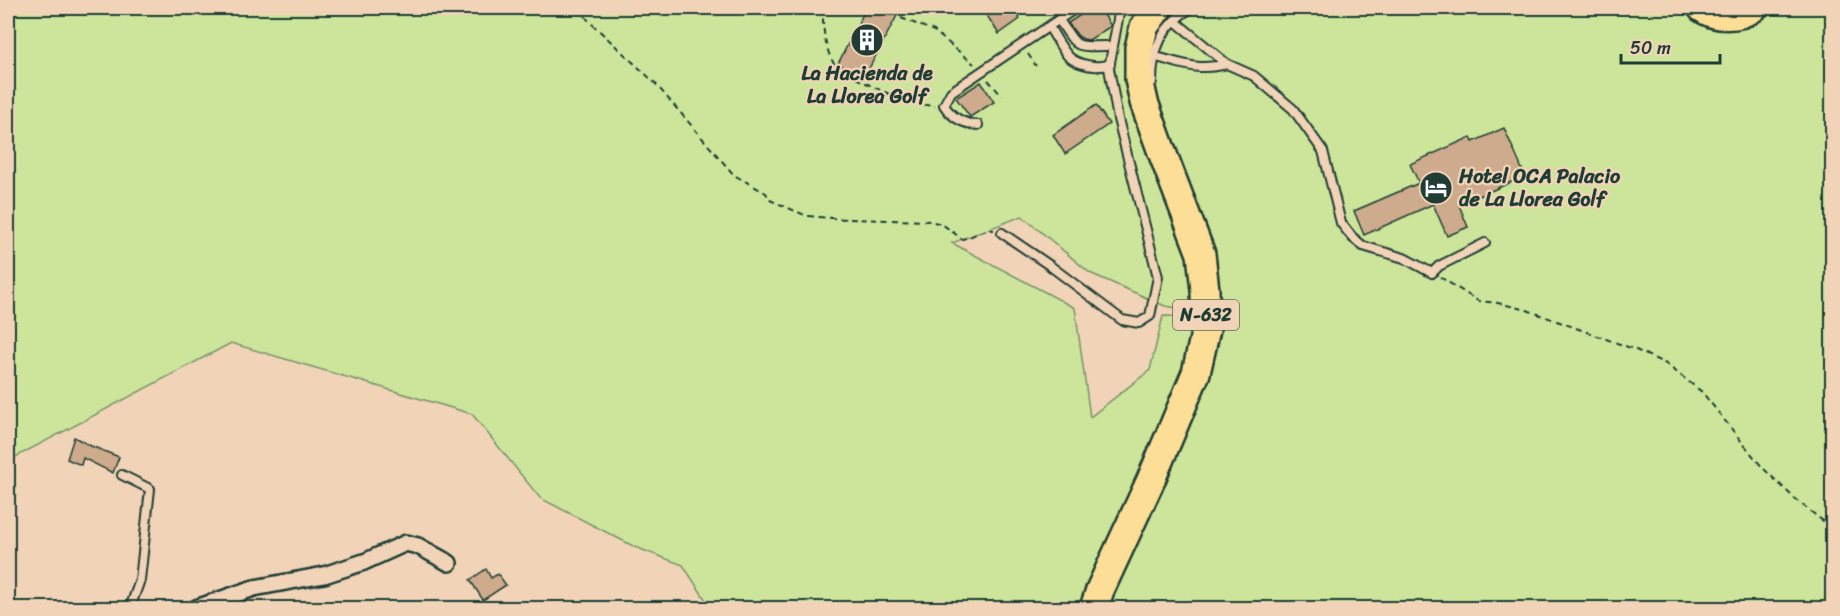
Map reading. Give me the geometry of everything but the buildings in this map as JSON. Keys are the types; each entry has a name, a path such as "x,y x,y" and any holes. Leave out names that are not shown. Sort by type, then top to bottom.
{"highway":[{"path":"1702,8 1709,14 1729,15 1745,14 1753,8"},
{"name":"N-632","path":"1094,609 1100,590 1150,482 1196,373 1206,328 1201,254 1144,102 1138,79 1138,62 1144,27 1158,12"}],"street":[{"path":"196,609 254,588 324,575 364,562 406,543 418,546 449,562"}],"lane":[{"path":"978,125 967,124 949,113 944,105 951,92 1076,8"},
{"path":"1002,233 1122,320 1139,323 1150,316 1158,277 1118,119 1110,64 1120,8"},
{"path":"1158,12 1191,8"},
{"path":"1158,12 1227,64 1254,76 1293,109 1323,151 1341,223 1363,246 1404,258 1432,273 1438,266 1485,243"},
{"path":"1155,92 1152,81 1153,57 1164,32 1158,12"},
{"path":"1059,20 1075,44 1106,46"},
{"path":"1049,27 1070,58 1095,67 1110,64"},
{"path":"1160,58 1199,68 1213,68 1227,64"},
{"path":"1161,124 1162,152"},
{"path":"122,476 150,489 140,580 130,609"}],"path":[{"path":"578,8 654,82 734,175 766,193 770,200 807,216 942,224 962,239 974,237 982,231 991,229 1002,233"},
{"path":"824,8 823,17 828,51 838,69 872,86 919,104 944,105"},
{"path":"901,18 934,32 981,72 1002,96"},
{"path":"1432,273 1478,301 1527,310 1636,350 1666,364 1702,392 1762,467 1796,500 1833,528"}],"green space":[{"path":"8,8 1832,8 1832,608 711,608 683,565 635,547 540,498 472,414 231,343 17,456 8,465","holes":["1022,216 1090,273 1165,306 1222,315 1206,362 1220,317 1163,316 1150,370 1090,417 1075,308 952,243"]}],"place":[{"name":"La Hacienda de La Llorea Golf","path":"867,40"},
{"name":"Hotel OCA Palacio de La Llorea Golf","path":"1436,188"}]}
